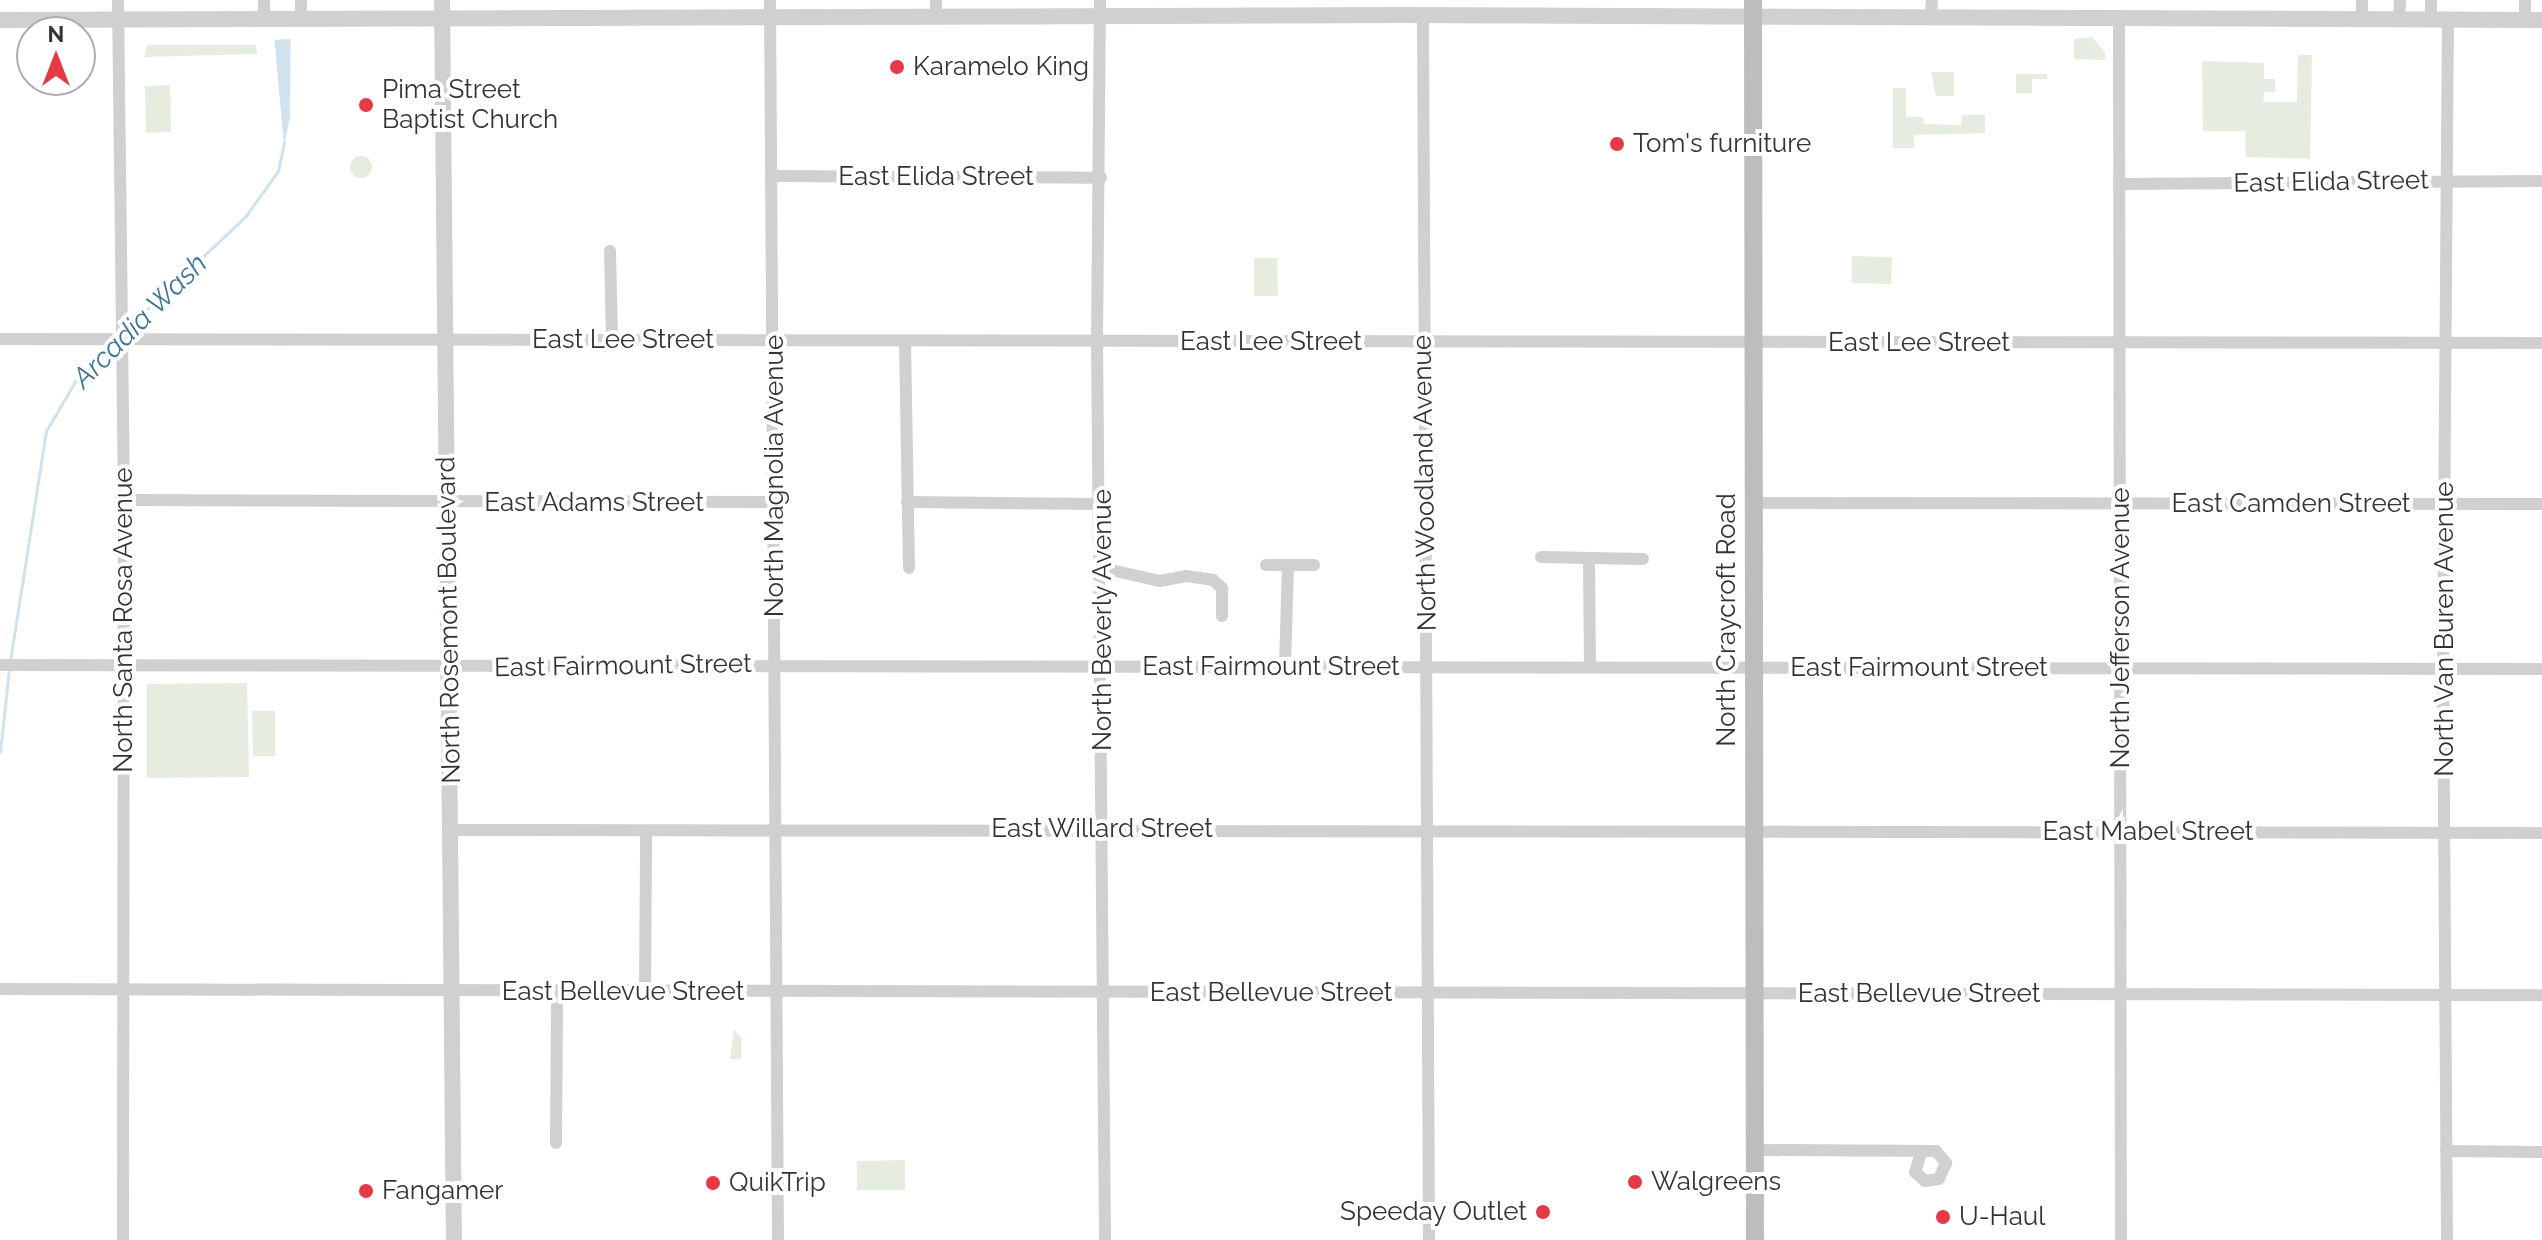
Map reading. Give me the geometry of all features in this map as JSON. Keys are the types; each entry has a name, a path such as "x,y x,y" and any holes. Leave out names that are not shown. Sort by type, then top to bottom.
{"main road":[{"name":"North Craycroft Road","path":"1753,8 1757,343 1753,503 1755,1240"}],"street":[{"name":"North Santa Rosa Avenue","path":"118,0 124,500 123,1240"},
{"path":"264,0 268,19"},
{"path":"299,19 301,0"},
{"name":"North Rosemont Boulevard","path":"442,0 454,1240"},
{"path":"2362,0 2362,18"},
{"path":"2399,19 2400,0"},
{"name":"North Van Buren Avenue","path":"2431,0 2439,19 2448,180 2443,669 2447,1240"},
{"path":"0,20 442,18 936,8 1423,15 1753,8 1932,8 2119,16 2533,20 2525,0"},
{"name":"North Beverly Avenue","path":"1100,8 1101,178 1097,340 1105,829 1105,1240"},
{"name":"North Magnolia Avenue","path":"770,9 780,991 778,1240"},
{"name":"North Woodland Avenue","path":"1423,15 1429,1240"},
{"name":"North Jefferson Avenue","path":"2119,16 2121,1240"},
{"name":"East Elida Street","path":"771,176 1101,178"},
{"name":"East Elida Street","path":"2119,184 2542,181"},
{"path":"610,251 612,339"},
{"name":"East Lee Street","path":"0,339 2542,343"},
{"path":"905,341 909,568"},
{"name":"East Adams Street","path":"124,500 776,502"},
{"path":"907,502 1101,504"},
{"name":"East Camden Street","path":"1753,503 2542,504"},
{"path":"1541,557 1643,559"},
{"path":"1589,558 1590,667"},
{"path":"1266,565 1314,565"},
{"path":"1285,667 1288,565"},
{"path":"1102,568 1160,581 1186,576 1213,580 1222,588 1222,616"},
{"name":"East Fairmount Street","path":"0,665 2542,669"},
{"name":"East Willard Street","path":"451,830 1753,831"},
{"path":"645,991 646,831"},
{"name":"East Mabel Street","path":"1753,831 2542,833"},
{"name":"East Bellevue Street","path":"0,989 2542,995"},
{"path":"556,1143 557,991"},
{"path":"1755,1150 1921,1153"},
{"path":"2446,1151 2542,1152"}],"shaded area":[{"path":"2092,37 2105,52 2105,60 2074,59 2074,39"},
{"path":"147,45 256,45 257,54 144,57"},
{"path":"2298,55 2312,55 2310,159 2246,157 2245,131 2203,131 2202,61 2264,63 2264,79 2275,79 2275,92 2264,92 2263,102 2297,102"},
{"path":"1931,72 1954,72 1954,96 1936,96"},
{"path":"2016,74 2047,74 2047,79 2032,79 2032,93 2016,93"},
{"path":"170,85 171,132 146,133 145,86"},
{"path":"1893,88 1906,88 1906,117 1923,117 1924,124 1961,125 1962,115 1985,115 1985,133 1914,135 1914,148 1893,148"},
{"path":"361,156 369,159 372,167 369,175 361,178 353,175 350,167 353,159"},
{"path":"1852,256 1892,257 1891,284 1852,283"},
{"path":"1254,258 1277,258 1278,296 1254,296"},
{"path":"247,683 249,777 147,778 147,684"},
{"path":"252,711 275,711 275,756 253,756"},
{"path":"734,1029 741,1038 741,1059 730,1059"},
{"path":"905,1160 905,1190 857,1190 857,1161"}],"water":[{"path":"271,0 291,0 290,118 284,146"}],"pier":[{"path":"268,0 295,0 294,39 269,40"}],"waterway":[{"name":"Arcadia Wash","path":"126,329 245,217 278,171 284,143"},
{"name":"Arcadia Wash","path":"10,661 46,431 80,373 109,345"},
{"name":"Arcadia Wash","path":"0,752 9,669"}],"place":[{"name":"Karamelo King","path":"897,67"},
{"name":"Pima Street Baptist Church","path":"366,105"},
{"name":"Tom's furniture","path":"1617,144"},
{"name":"Walgreens","path":"1635,1182"},
{"name":"QuikTrip","path":"713,1183"},
{"name":"Fangamer","path":"366,1191"},
{"name":"Speeday Outlet","path":"1543,1212"},
{"name":"U-Haul","path":"1943,1217"}]}
